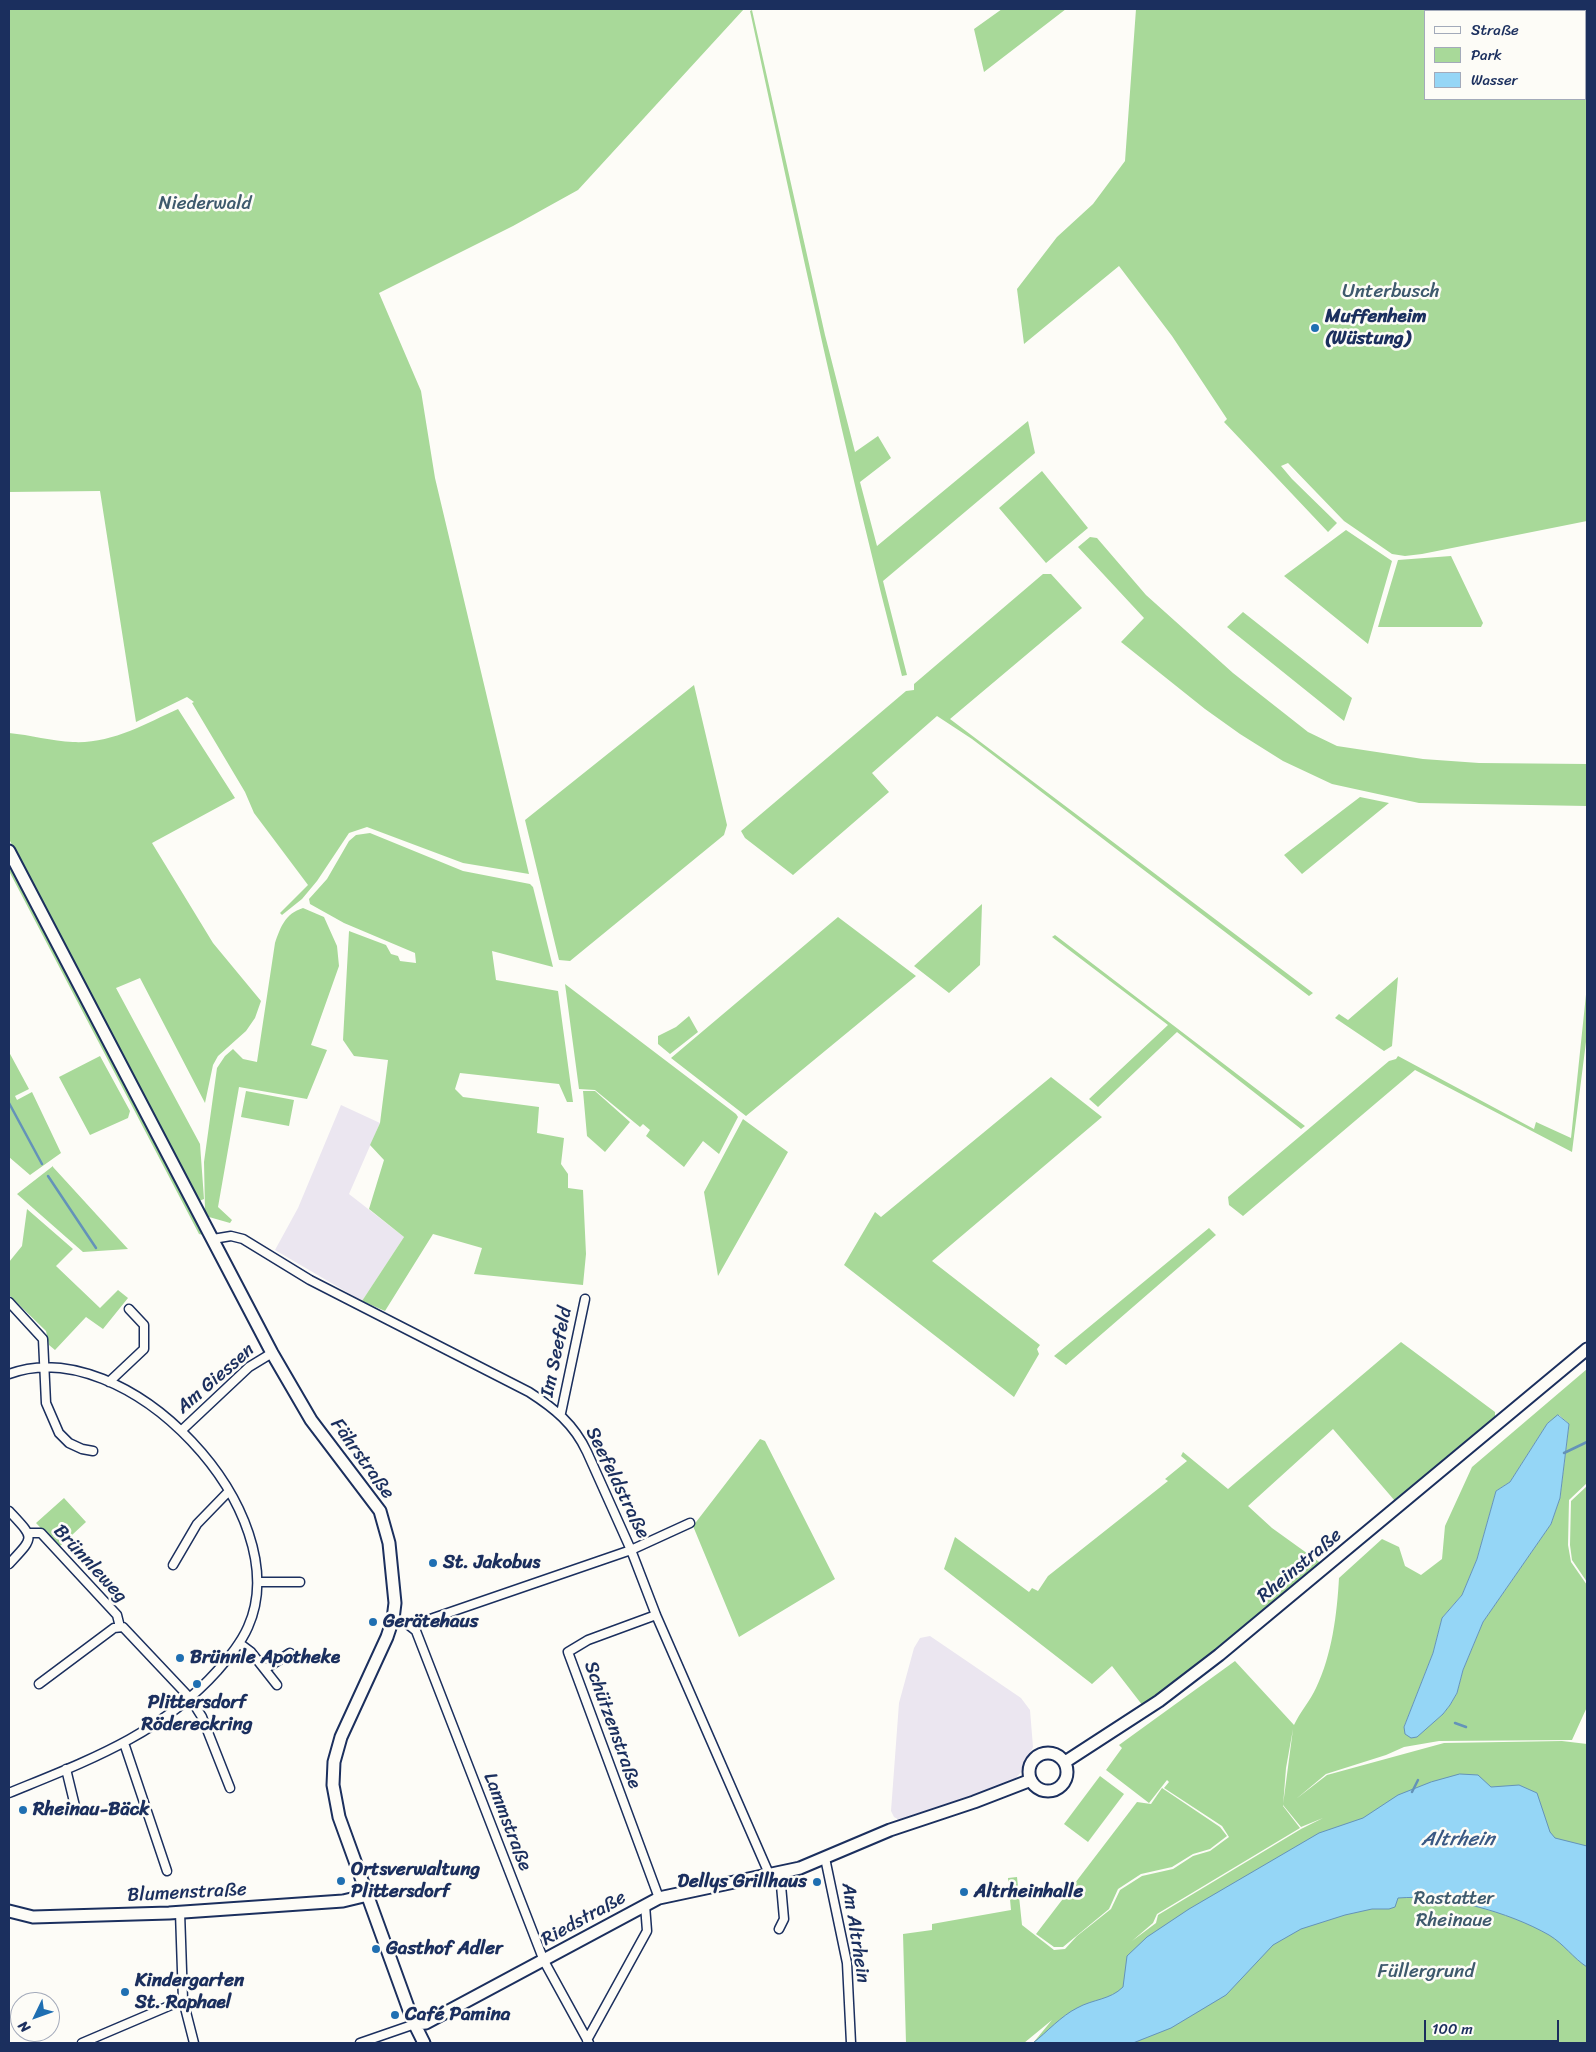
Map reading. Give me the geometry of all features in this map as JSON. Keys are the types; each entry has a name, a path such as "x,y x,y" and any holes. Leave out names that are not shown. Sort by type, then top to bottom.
{"main road":[{"name":"Fährstraße","path":"9,851 272,1353 311,1420 380,1511 389,1543 393,1574 395,1603 393,1619 387,1637 342,1737 334,1762 332,1786 339,1817 415,2024 424,2043"},
{"name":"Rheinstraße","path":"1065,1762 1159,1701 1218,1656 1587,1349"},
{"path":"1052,1753 1065,1762 1067,1776 1059,1788 1045,1791 1036,1787 1031,1780 1029,1773 1032,1761 1041,1754 1052,1753"},
{"name":"Riedstraße","path":"415,2024 426,2023 659,1898 775,1875 825,1858 896,1828 1031,1780"},
{"name":"Blumenstraße","path":"9,1911 20,1916 33,1917 180,1912 343,1901 368,1895"}],"street":[{"name":"Seefeldstraße","path":"212,1238 231,1236 243,1239 310,1280 529,1392 560,1413 582,1440 631,1550 656,1615 775,1875"},
{"name":"Im Seefeld","path":"560,1413 586,1299"},
{"path":"9,1302 43,1338 46,1368 46,1403 59,1433 69,1443 82,1449 94,1451"},
{"path":"109,1382 144,1349 144,1325 129,1309"},
{"name":"Am Giessen","path":"182,1430 249,1367 272,1353"},
{"path":"9,1374 62,1366 72,1368 109,1382 151,1405 182,1430 210,1462 229,1491 253,1544 258,1582 254,1610 248,1627 239,1643 190,1698 148,1730 124,1743 9,1793"},
{"path":"173,1566 180,1550 197,1524 229,1491"},
{"path":"9,1511 28,1533 28,1544 9,1564"},
{"path":"393,1619 410,1626 631,1550 690,1523"},
{"name":"Brünnleweg","path":"28,1533 41,1532 117,1615 120,1627"},
{"path":"258,1582 300,1582"},
{"name":"Schützenstraße","path":"656,1615 588,1640 568,1652 659,1898"},
{"name":"Lammstraße","path":"410,1626 416,1632 544,1961 588,2041"},
{"path":"39,1684 114,1628 120,1627 128,1631 190,1698 202,1718 230,1788"},
{"path":"239,1643 251,1652 276,1686"},
{"path":"265,1669 290,1653"},
{"path":"124,1743 167,1871"},
{"path":"66,1769 75,1806"},
{"name":"Am Altrhein","path":"825,1858 847,1963 851,2043"},
{"path":"775,1875 784,1919 779,1929"},
{"path":"588,2041 647,1931 645,1905"},
{"path":"180,1912 184,2000 194,2043"},
{"path":"82,2043 184,2000"},
{"path":"360,2043 415,2024"}],"shaded area":[{"path":"341,1105 380,1123 349,1194 404,1237 362,1301 275,1250 298,1208"},
{"path":"930,1636 1021,1698 1030,1710 1033,1747 1023,1770 1014,1780 899,1820 894,1817 891,1811 899,1703 914,1648 920,1638"}],"green space":[{"name":"Niederwald","path":"9,9 744,9 578,190 513,226 379,293 421,391 435,478 529,874 463,863 367,827 349,833 317,881 302,899 282,915 280,913 308,885 254,813 245,792 192,703 194,702 187,697 136,722 100,491 9,492"},
{"path":"1002,9 1066,9 984,72 974,29"},
{"name":"Unterbusch","path":"1136,9 1587,9 1587,521 1422,554 1405,556 1392,554 1344,521 1288,463 1281,466 1337,523 1328,532 1224,422 1227,419 1172,336 1119,266 1024,344 1017,289 1057,237 1093,204 1125,161"},
{"path":"752,10 825,335 855,452 878,436 891,458 860,482 877,546 1028,421 1035,453 883,581 907,675 902,676 842,427 750,11"},
{"path":"1042,471 1088,528 1046,563 999,508"},
{"path":"1346,530 1392,561 1368,644 1284,576"},
{"path":"1090,537 1097,538 1146,595 1233,673 1308,732 1337,746 1423,759 1479,763 1587,764 1587,806 1419,803 1332,784 1283,761 1205,709 1121,642 1144,618 1078,547"},
{"path":"1451,556 1483,623 1481,627 1378,627 1398,560"},
{"path":"1043,574 1051,574 1082,608 950,719 1313,993 1309,996 972,739 937,716 872,773 889,792 793,875 745,838 741,831 906,691 914,690 914,684"},
{"path":"1243,612 1352,698 1344,721 1227,627"},
{"path":"694,685 727,825 724,835 570,961 559,960 525,820"},
{"path":"178,709 235,798 152,843 213,943 261,1001 255,1018 246,1031 218,1056 213,1065 205,1103 140,978 116,988 200,1144 204,1199 199,1201 9,839 9,733 73,742 87,742 127,732"},
{"path":"1360,797 1389,803 1302,874 1284,855"},
{"path":"370,833 463,871 530,884 533,887 553,967 492,951 496,980 558,991 573,1102 567,1102 559,1084 460,1073 455,1089 463,1097 539,1107 537,1133 564,1138 561,1164 568,1174 568,1188 583,1190 586,1254 583,1285 474,1274 482,1248 433,1234 385,1311 362,1301 404,1237 369,1209 384,1160 370,1145 380,1123 388,1060 354,1056 343,1040 349,931 386,945 391,954 398,956 400,961 416,963 415,953 344,923 310,904 309,899 327,879 349,841 356,835"},
{"path":"9,861 204,1233 203,1235 199,1234 9,871"},
{"path":"982,904 980,965 949,993 914,966"},
{"path":"303,908 324,917 337,946 339,966 311,1045 327,1050 307,1099 239,1087 218,1207 232,1220 230,1223 209,1217 205,1211 204,1162 217,1068 225,1056 233,1049 243,1059 257,1062 275,943 284,921"},
{"path":"838,917 916,976 746,1116 671,1058"},
{"path":"1055,935 1305,1126 1301,1129 1177,1032 1098,1107 1089,1099 1168,1025 1052,937"},
{"path":"1398,977 1392,1046 1384,1051 1335,1018 1339,1014 1348,1020"},
{"path":"565,984 736,1114 738,1117 719,1154 703,1141 684,1167 646,1136 650,1130 643,1124 640,1127 595,1090 579,1089"},
{"path":"1587,985 1587,1034 1572,1152 1415,1070 1243,1216 1229,1205 1228,1197 1389,1061 1396,1059 1398,1056 1534,1129 1536,1122 1571,1138"},
{"path":"689,1016 698,1032 670,1054 658,1044 658,1036 676,1027"},
{"path":"9,1052 29,1089 15,1096 17,1100 32,1092 61,1153 30,1175 9,1157"},
{"path":"100,1056 130,1111 128,1118 90,1135 59,1077"},
{"path":"1051,1077 1102,1117 932,1261 1040,1345 1037,1349 1039,1354 1014,1397 844,1265 875,1212 881,1217"},
{"path":"246,1091 294,1100 289,1126 241,1117"},
{"path":"583,1091 595,1091 630,1122 605,1152 587,1136"},
{"path":"743,1119 788,1152 718,1276 704,1192"},
{"path":"53,1166 128,1249 83,1252 17,1194"},
{"path":"27,1209 73,1249 56,1266 100,1308 118,1290 128,1298 103,1329 86,1317 55,1350 49,1345 46,1331 9,1295 9,1262 22,1246"},
{"path":"1209,1228 1216,1235 1066,1365 1054,1356"},
{"path":"1401,1342 1495,1412 1495,1419 1395,1501 1333,1429 1248,1506 1272,1528 1322,1564 1228,1643 1143,1706 1112,1666 1092,1684 944,1569 955,1537 1029,1592 1032,1588 1038,1591 1048,1576 1168,1481 1165,1479 1187,1461 1181,1456 1183,1452 1228,1489"},
{"path":"1587,1369 1587,1483 1569,1500 1568,1545 1571,1562 1587,1585 1587,1707 1572,1740 1439,1741 1404,1747 1386,1755 1326,1774 1296,1799 1327,1775 1444,1743 1562,1741 1587,1744 1587,2043 1033,2043 1052,2020 1024,2043 906,2043 903,1934 932,1930 932,1924 1011,1910 1008,1878 1017,1877 1022,1925 1054,1950 1065,1949 1077,1936 1111,1909 1120,1890 1142,1876 1173,1869 1193,1856 1210,1851 1229,1837 1222,1826 1164,1788 1169,1782 1167,1780 1149,1803 1106,1770 1122,1748 1119,1745 1235,1661 1294,1725 1314,1693 1326,1662 1335,1620 1339,1578 1382,1539 1399,1547 1405,1566 1421,1575 1442,1559 1445,1526 1472,1467","holes":["1559,1415 1569,1424 1560,1498 1551,1524 1483,1622 1463,1670 1457,1693 1450,1705 1443,1714 1417,1736 1404,1727 1433,1653 1442,1618 1462,1595 1477,1559 1496,1491 1510,1482 1547,1424","1293,1729 1283,1804 1286,1768","1283,1805 1301,1827 1323,1818 1301,1829 1158,1915 1156,1923 1132,1941 1153,1923 1157,1914 1300,1828"]},
{"path":"760,1439 765,1441 835,1579 739,1637 693,1526"},
{"path":"1587,1486 1587,1582 1572,1560 1570,1545 1571,1501"},
{"path":"64,1498 86,1522 59,1547 36,1523"},
{"path":"1100,1776 1124,1794 1088,1842 1064,1824"},
{"path":"1162,1788 1220,1827 1227,1836 1210,1849 1193,1854 1172,1867 1141,1874 1118,1889 1109,1909 1063,1947 1054,1947 1036,1934 1137,1802 1151,1804"}],"water":[{"path":"1558,1415 1569,1424 1560,1498 1551,1524 1483,1622 1463,1670 1457,1693 1450,1705 1443,1714 1417,1737 1411,1738 1405,1734 1404,1727 1433,1653 1442,1618 1462,1595 1477,1559 1496,1491 1510,1482 1547,1424"},
{"name":"Altrhein","path":"1460,1774 1478,1775 1491,1787 1519,1785 1537,1793 1550,1832 1555,1838 1587,1846 1587,1967 1549,1935 1496,1912 1476,1906 1435,1899 1398,1898 1395,1907 1372,1909 1345,1915 1301,1929 1273,1945 1226,1995 1171,2028 1133,2043 1033,2043 1071,2011 1107,1997 1123,1987 1127,1956 1147,1937 1189,1909 1319,1833 1363,1818 1398,1795 1431,1782"}],"waterway":[{"path":"9,1103 42,1164"},
{"path":"48,1176 96,1248"},
{"path":"1564,1453 1587,1442"},
{"path":"1455,1723 1466,1727"},
{"path":"1412,1792 1418,1780"}],"place":[{"name":"Muffenheim (Wüstung)","path":"1315,328"},
{"name":"St. Jakobus","path":"433,1563"},
{"name":"Gerätehaus","path":"373,1622"},
{"name":"Brünnle Apotheke","path":"180,1658"},
{"name":"Plittersdorf Rödereckring","path":"197,1684"},
{"name":"Rheinau-Bäck","path":"23,1810"},
{"name":"Ortsverwaltung Plittersdorf","path":"341,1881"},
{"name":"Dellys Grillhaus","path":"817,1882"},
{"name":"Altrheinhalle","path":"964,1892"},
{"name":"Gasthof Adler","path":"376,1949"},
{"name":"Kindergarten St. Raphael","path":"125,1992"},
{"name":"Café Pamina","path":"395,2015"}],"park label":[{"name":"Rastatter Rheinaue","path":"1454,1910"},
{"name":"Füllergrund","path":"1426,1972"}]}
